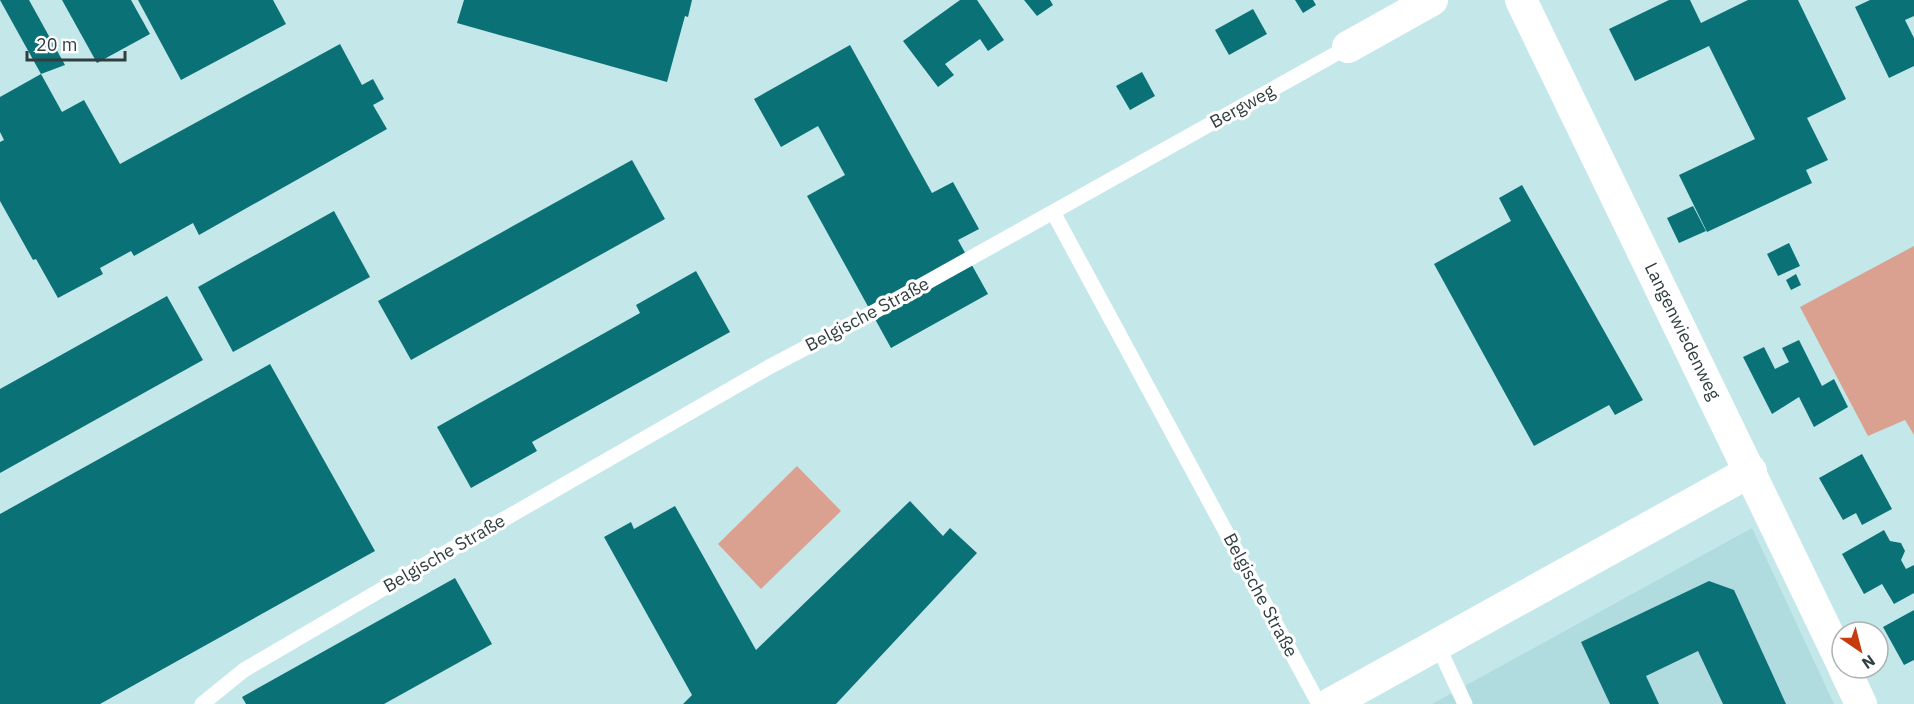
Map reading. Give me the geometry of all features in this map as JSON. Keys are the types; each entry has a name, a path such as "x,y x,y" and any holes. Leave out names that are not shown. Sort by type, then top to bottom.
{"street":[{"name":"Bergweg","path":"1348,47 1432,0"},
{"name":"Langenwiedenweg","path":"1521,0 1830,638"},
{"path":"1330,704 1751,471"},
{"path":"1850,680 1861,704"}],"lane":[{"name":"Bergweg","path":"1053,212 1348,47"},
{"name":"Belgische Straße","path":"202,704 244,669 371,595 769,367 872,313 1053,212 1319,704"},
{"path":"1437,644 1465,704"}],"shaded area":[{"path":"1914,246 1914,435 1905,420 1868,436 1800,307"},
{"path":"797,466 841,511 761,589 718,544"},
{"path":"1752,528 1834,704 1432,704"}],"building":[{"path":"0,0 29,0 65,65 41,74"},
{"path":"62,0 131,0 150,34 97,63"},
{"path":"138,0 273,0 286,24 181,80"},
{"path":"464,0 692,0 688,17 685,16 667,82 457,23"},
{"path":"960,0 977,0 1004,40 988,51 980,39 945,64 954,75 938,87 903,41"},
{"path":"1024,0 1050,0 1053,5 1037,16"},
{"path":"1295,0 1313,0 1316,5 1303,13"},
{"path":"1669,0 1690,0 1701,23 1748,0 1798,0 1846,99 1807,118 1828,160 1806,170 1812,183 1707,232 1679,175 1755,139 1709,46 1635,81 1609,29"},
{"path":"1870,0 1914,0 1914,16 1905,20 1914,38 1914,66 1889,78 1855,7"},
{"path":"1253,9 1267,34 1229,55 1215,30"},
{"path":"340,44 362,85 373,79 384,99 373,105 387,129 199,235 193,223 134,256 131,251 100,268 103,274 58,298 36,259 33,260 0,201 0,142 4,140 0,132 0,97 41,74 62,112 84,100 120,164"},
{"path":"850,45 932,193 953,182 979,229 958,240 988,294 891,348 807,196 845,175 818,126 781,147 754,99"},
{"path":"1142,72 1155,96 1130,110 1116,86"},
{"path":"632,160 665,219 411,360 378,301"},
{"path":"1522,185 1643,400 1615,415 1609,405 1534,446 1434,264 1511,221 1499,198"},
{"path":"1693,206 1706,231 1679,243 1667,218"},
{"path":"334,211 370,277 233,352 198,287"},
{"path":"1789,243 1800,266 1778,276 1767,254"},
{"path":"696,271 730,332 532,442 537,451 471,488 437,427 640,313 636,305"},
{"path":"1796,274 1801,285 1791,290 1786,280"},
{"path":"167,296 203,360 0,473 0,389"},
{"path":"1799,340 1822,386 1834,379 1848,407 1814,427 1799,397 1772,414 1743,357 1764,347 1775,369 1789,362 1782,348"},
{"path":"270,364 375,551 100,704 0,704 0,514"},
{"path":"1862,454 1892,509 1862,525 1856,513 1843,520 1819,478"},
{"path":"910,501 943,536 950,528 977,553 836,704 683,704 692,695 604,537 631,522 634,529 675,506 756,650"},
{"path":"1884,530 1890,541 1901,543 1905,551 1901,560 1906,569 1914,565 1914,593 1894,604 1882,584 1864,594 1842,554"},
{"path":"455,578 492,644 384,704 246,704 242,697"},
{"path":"1709,581 1734,590 1786,704 1723,704 1698,651 1646,676 1659,704 1610,704 1581,642"},
{"path":"1914,610 1914,660 1904,665 1890,640 1890,623"}]}
